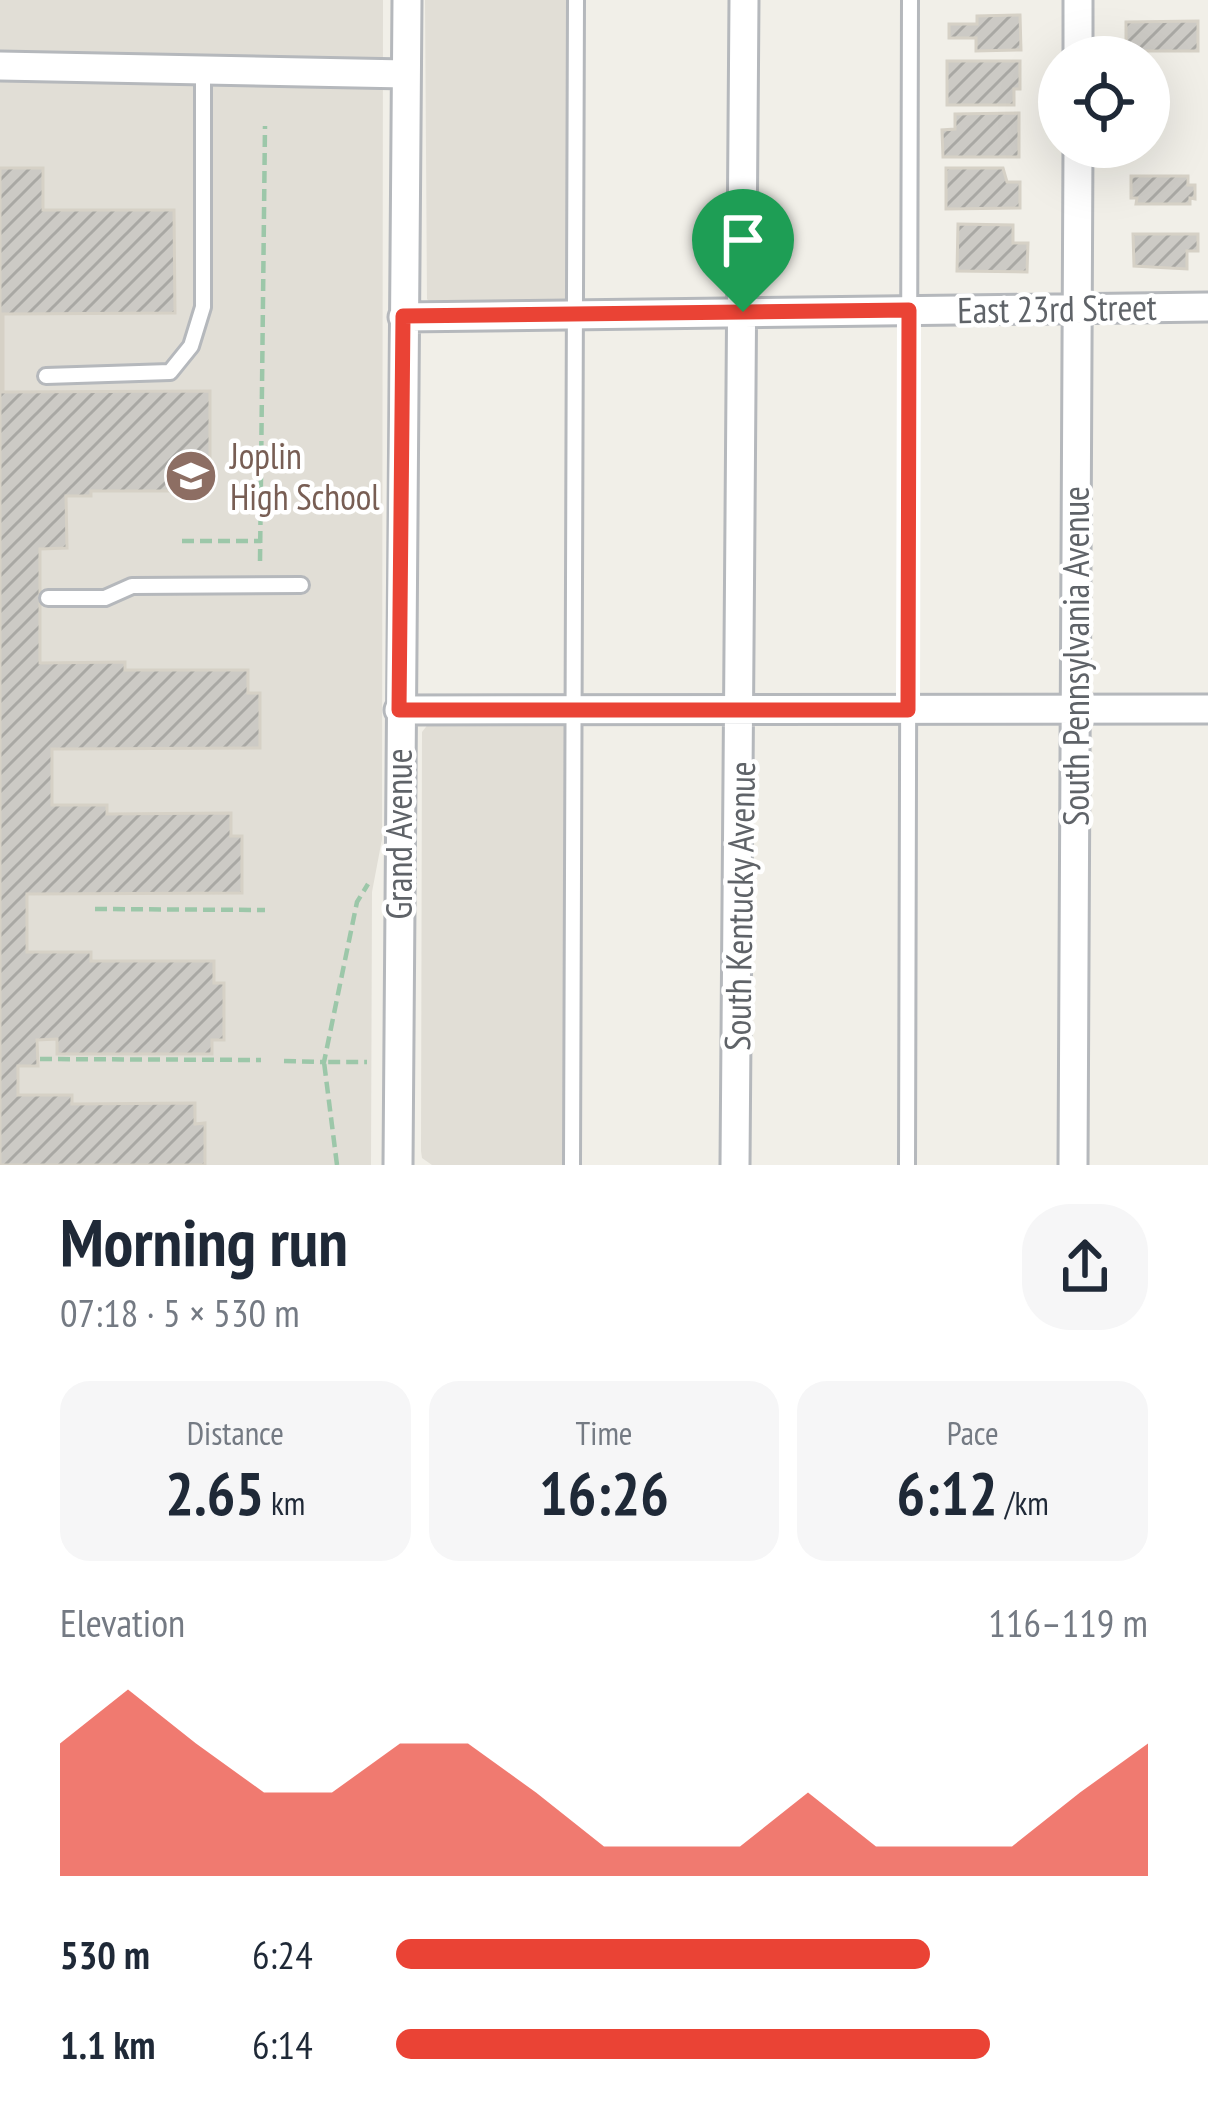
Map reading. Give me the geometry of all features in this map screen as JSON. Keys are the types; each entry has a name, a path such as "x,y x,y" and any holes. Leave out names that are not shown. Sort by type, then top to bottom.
{"street":[{"name":"Grand Avenue","path":"398,1165 407,0"},
{"name":"South Kentucky Avenue","path":"735,1165 744,0"},
{"path":"1078,0 1078,36"},
{"path":"0,66 406,74"},
{"name":"South Pennsylvania Avenue","path":"1073,1165 1078,168"},
{"name":"East 23rd Street","path":"403,316 1208,307"},
{"path":"399,710 1208,710"}],"lane":[{"path":"572,1165 576,0"},
{"path":"907,1165 910,0"},
{"path":"46,376 170,372 191,346 203,307 203,70"},
{"path":"47,598 105,598 131,586 301,585"}],"path":[{"path":"260,561 265,126"},
{"path":"182,541 261,541"},
{"path":"337,1165 324,1062 357,902 368,884"},
{"path":"95,909 265,910"},
{"path":"40,1059 261,1060"},
{"path":"284,1061 367,1062"}],"shaded area":[{"name":"Joplin High School","path":"0,0 383,0 382,839 372,892 371,1165 0,1165"},
{"path":"425,0 570,0 569,308 432,305 427,299"},
{"path":"565,721 565,1165 432,1165 421,1151 422,732 429,723"}],"building":[{"path":"1020,15 1021,50 976,51 976,38 949,38 949,24 977,24 977,16"},
{"path":"1198,21 1198,51 1170,51 1170,36 1126,36 1126,22"},
{"path":"947,61 1020,61 1020,89 1014,89 1014,105 947,105"},
{"path":"1019,113 1019,157 943,157 942,130 955,129 955,114"},
{"name":"Joplin High School","path":"0,168 43,168 43,210 174,210 175,313 3,314 3,392 210,391 210,491 91,491 91,496 66,496 67,548 40,549 40,663 125,662 125,670 248,670 248,693 260,693 260,748 52,749 52,805 107,805 107,814 231,813 231,836 242,836 242,893 27,894 27,952 91,952 91,961 214,961 214,983 224,983 224,1040 212,1040 212,1054 57,1054 57,1039 37,1040 38,1066 18,1066 18,1095 72,1095 72,1104 195,1103 195,1124 205,1123 205,1165 0,1165"},
{"path":"946,168 1003,168 1007,182 1020,182 1020,208 946,209"},
{"path":"1131,176 1188,176 1188,185 1195,185 1195,199 1190,198 1190,204 1136,204 1137,198 1131,198"},
{"path":"958,224 1013,225 1013,243 1028,243 1027,272 957,271"},
{"path":"1133,234 1198,234 1198,251 1187,251 1187,269 1134,266"}],"place":[{"name":"Joplin High School","path":"191,476"}],"route":[{"path":"909,310 908,710 399,710 403,316 743,312 909,310"}]}
